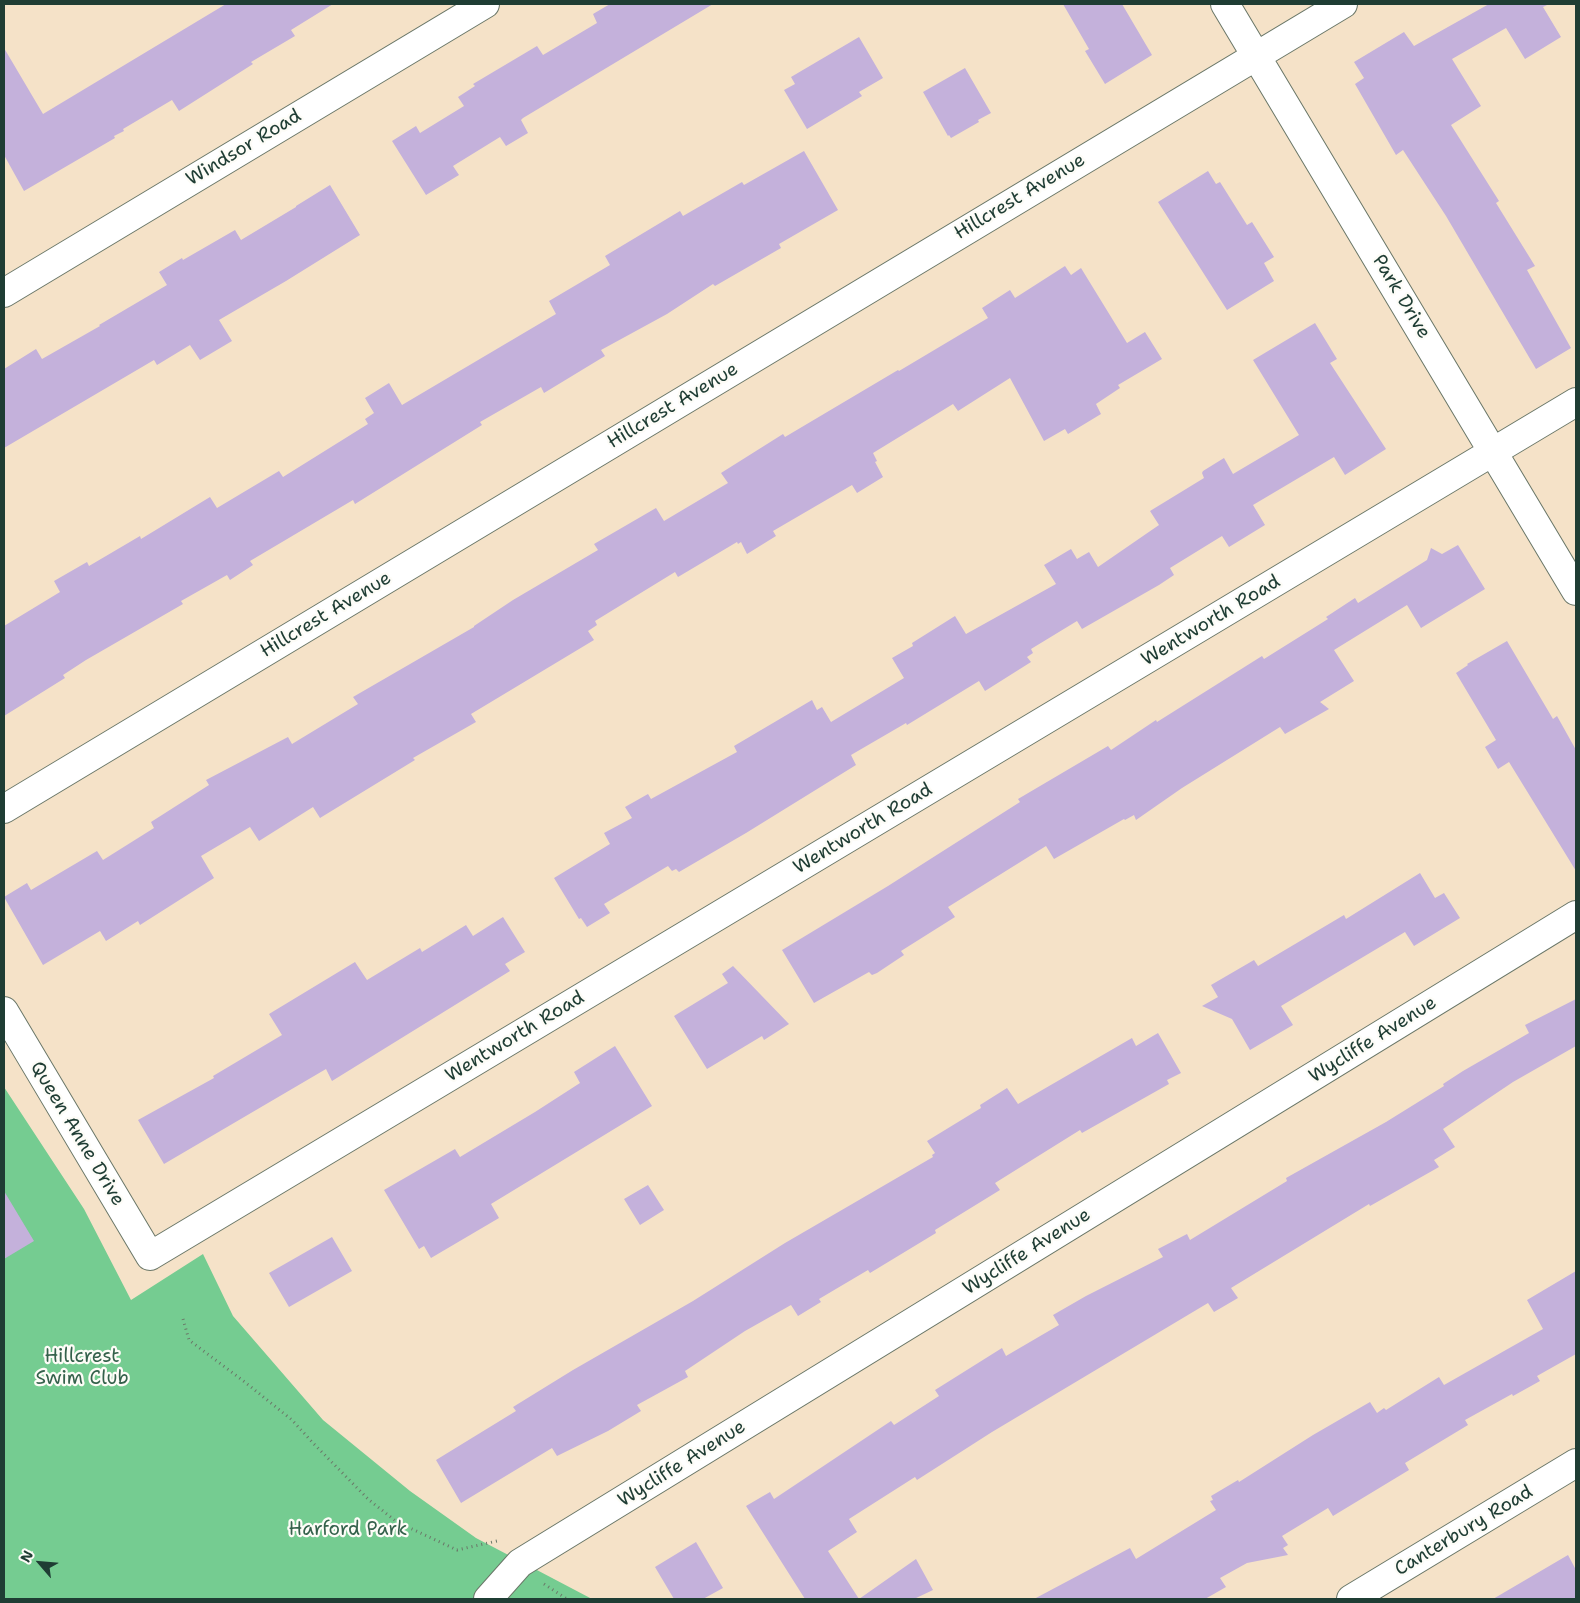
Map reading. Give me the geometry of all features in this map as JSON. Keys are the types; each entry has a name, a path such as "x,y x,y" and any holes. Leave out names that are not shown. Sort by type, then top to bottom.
{"street":[{"name":"Windsor Road","path":"4,293 485,4"},
{"name":"Park Drive","path":"1225,4 1576,591"},
{"name":"Hillcrest Avenue","path":"4,808 1343,4"},
{"name":"Wentworth Road","path":"150,1256 1576,402"},
{"name":"Wycliffe Avenue","path":"488,1599 520,1563 1576,915"},
{"name":"Queen Anne Drive","path":"4,1011 150,1256"},
{"name":"Canterbury Road","path":"1351,1599 1576,1463"}],"path":[{"path":"183,1319 188,1340 292,1420 312,1444 369,1500 397,1522 457,1550 501,1540 520,1563"}],"green space":[{"path":"4,1087 84,1209 131,1300 203,1254 233,1316 323,1420 410,1491 476,1538 592,1599 4,1599"}],"building":[{"path":"226,4 333,4 291,30 295,36 251,62 253,64 179,111 172,100 123,129 124,131 114,136 115,138 24,191 4,155 4,48 43,114"},
{"path":"610,4 713,4 523,118 521,120 528,133 506,146 500,137 453,166 459,175 426,195 392,141 416,126 420,133 464,106 458,97 475,86 473,84 537,46 543,55 597,23 593,14"},
{"path":"1063,4 1122,4 1152,55 1105,84 1085,51 1089,49"},
{"path":"1489,4 1549,4 1543,7 1561,37 1525,59 1506,28 1452,59 1481,106 1451,125 1499,201 1496,203 1535,266 1527,270 1571,348 1536,369 1446,216 1403,150 1396,155 1355,84 1364,78 1354,62 1404,32 1414,46"},
{"path":"859,37 883,78 859,92 862,96 807,129 784,90 795,84 791,77"},
{"path":"965,68 991,113 951,138 948,136 923,92"},
{"path":"804,151 838,210 779,244 781,248 715,286 713,284 667,314 601,350 605,356 544,393 541,387 480,422 482,425 355,504 353,500 250,561 253,565 230,580 227,575 181,601 183,604 86,660 63,675 65,678 4,716 4,626 60,592 54,581 87,562 89,566 140,536 141,539 210,497 217,508 279,471 283,477 368,424 365,419 374,413 365,398 389,383 402,405 556,314 549,301 610,265 605,256 680,211 683,216 742,182 744,185"},
{"path":"1208,171 1216,184 1220,182 1247,225 1252,222 1274,257 1264,263 1274,281 1227,310 1158,202"},
{"path":"330,185 360,235 219,320 232,341 200,360 190,345 157,365 154,360 4,448 4,369 36,349 42,359 167,285 159,272 182,258 183,260 235,230 241,240"},
{"path":"1065,266 1071,275 1081,268 1127,343 1145,332 1162,359 1118,385 1120,388 1096,404 1101,414 1068,434 1065,429 1044,441 1010,378 958,411 953,404 873,453 877,461 875,462 883,477 857,493 852,485 773,531 776,536 747,554 741,542 738,544 737,542 678,577 675,572 595,621 597,625 588,631 594,640 471,714 476,722 413,758 415,760 320,818 313,807 259,841 250,827 201,856 214,878 140,925 138,921 106,941 100,931 43,965 4,897 27,883 31,890 97,851 103,860 154,828 151,822 209,785 206,780 288,737 292,744 358,704 353,697 474,627 513,600 598,550 594,544 656,508 664,521 728,483 721,473 783,434 785,437 988,318 982,308 1010,290 1015,298"},
{"path":"1315,323 1337,359 1330,363 1386,449 1345,475 1334,457 1253,505 1265,525 1229,547 1222,536 1170,568 1174,575 1159,585 1082,629 1077,621 1031,649 1033,653 1027,657 1031,662 985,691 979,681 907,725 906,723 851,755 856,765 746,833 679,872 676,869 672,871 668,866 604,904 610,913 587,927 581,918 579,919 554,878 610,844 604,833 632,818 625,807 648,794 651,799 737,752 734,746 812,700 817,710 822,707 831,722 904,678 892,658 913,646 912,643 955,616 966,634 1056,584 1044,565 1071,549 1077,559 1089,552 1098,567 1159,525 1150,511 1204,478 1203,471 1224,458 1233,474 1299,435 1253,360"},
{"path":"1458,545 1485,589 1421,628 1407,605 1334,650 1354,681 1320,702 1329,709 1285,734 1280,727 1182,788 1136,820 1134,815 1124,819 1054,859 1046,846 948,907 955,917 901,951 904,955 877,973 872,975 869,972 814,1003 782,950 888,886 1020,802 1018,799 1108,746 1111,750 1156,720 1157,722 1262,656 1264,659 1328,619 1326,617 1355,598 1358,603 1427,560 1431,548 1442,554"},
{"path":"1507,641 1553,719 1557,716 1576,750 1576,871 1509,762 1498,769 1485,747 1496,740 1456,673 1467,664"},
{"path":"1420,873 1435,898 1444,893 1460,918 1414,946 1405,932 1281,1006 1293,1025 1250,1050 1232,1019 1202,1006 1218,997 1211,985 1254,960 1258,966 1344,915 1346,919"},
{"path":"503,917 525,952 505,964 510,971 332,1081 326,1069 164,1164 138,1120 214,1078 213,1076 282,1035 269,1014 355,962 367,980 420,948 422,952 466,925 473,936"},
{"path":"733,966 789,1024 764,1040 762,1036 707,1069 674,1016 728,983 722,974"},
{"path":"1576,999 1576,1046 1513,1082 1443,1129 1455,1147 1434,1160 1439,1167 1370,1206 1369,1204 1231,1288 1238,1298 1214,1312 1208,1303 992,1432 917,1480 915,1477 849,1519 857,1532 828,1551 859,1599 805,1599 746,1506 770,1492 774,1499 891,1421 894,1425 939,1396 935,1390 1002,1348 1006,1356 1059,1325 1053,1315 1163,1257 1158,1249 1187,1234 1190,1240 1287,1181 1286,1178 1386,1122 1444,1086 1443,1084 1463,1071 1529,1033 1525,1025"},
{"path":"1158,1033 1181,1073 1167,1080 1169,1084 1082,1133 1080,1130 995,1183 1000,1190 935,1230 936,1233 870,1273 868,1270 819,1299 821,1302 798,1316 791,1305 745,1331 685,1371 688,1377 637,1405 641,1411 608,1431 557,1456 552,1448 461,1503 436,1460 516,1411 513,1407 693,1301 785,1243 933,1157 932,1155 935,1153 927,1141 981,1108 980,1105 1007,1088 1018,1104 1132,1038 1136,1046"},
{"path":"615,1046 652,1106 491,1204 499,1218 431,1258 424,1246 419,1249 384,1190 455,1149 460,1157 535,1112 580,1083 574,1072"},
{"path":"648,1185 664,1210 640,1225 624,1199"},
{"path":"4,1191 34,1241 4,1259"},
{"path":"332,1237 352,1271 289,1307 269,1273"},
{"path":"1576,1271 1576,1354 1537,1376 1540,1381 1465,1420 1468,1425 1405,1463 1409,1470 1333,1516 1328,1508 1282,1536 1288,1545 1283,1548 1288,1555 1247,1563 1220,1578 1226,1587 1205,1599 1034,1599 1130,1548 1136,1559 1216,1510 1210,1501 1213,1500 1211,1496 1238,1480 1239,1482 1313,1435 1370,1402 1377,1413 1384,1408 1386,1410 1439,1377 1444,1385 1543,1329 1527,1300"},
{"path":"696,1542 723,1588 703,1599 674,1599 655,1567"},
{"path":"1568,1555 1576,1570 1576,1599 1493,1599"},
{"path":"916,1559 933,1590 914,1599 859,1599"}],"park label":[{"name":"Hillcrest Swim Club","path":"82,1368"},
{"name":"Harford Park","path":"348,1530"}]}
